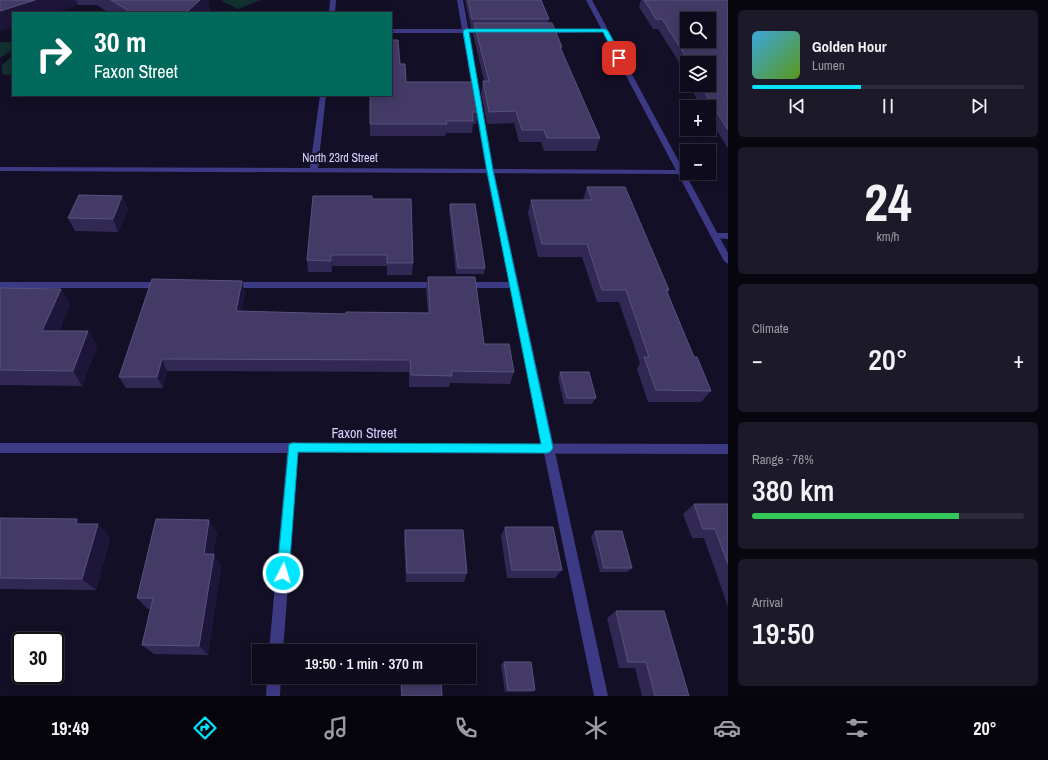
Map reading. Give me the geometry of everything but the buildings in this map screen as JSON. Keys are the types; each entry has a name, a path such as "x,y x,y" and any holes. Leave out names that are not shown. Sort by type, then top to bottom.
{"street":[{"path":"332,12 333,0"},
{"path":"460,0 490,171 601,696"},
{"path":"589,0 680,172"},
{"path":"392,31 497,31"},
{"path":"536,31 605,31"},
{"path":"314,170 323,96"},
{"name":"North 23rd Street","path":"0,169 680,172"},
{"path":"684,180 728,261"},
{"path":"715,236 728,236"},
{"path":"0,285 174,285"},
{"path":"221,285 514,285"},
{"path":"277,644 293,447"},
{"name":"Faxon Street","path":"0,448 293,447 728,449"},
{"path":"273,696 274,684"}],"green space":[{"path":"261,0 238,9 221,1"},
{"path":"0,42 12,42 12,50 0,58"},
{"path":"12,56 12,76 2,74 2,65"}],"route":[{"path":"283,573 293,447 548,448 490,171 466,31 605,31 619,58"}]}
